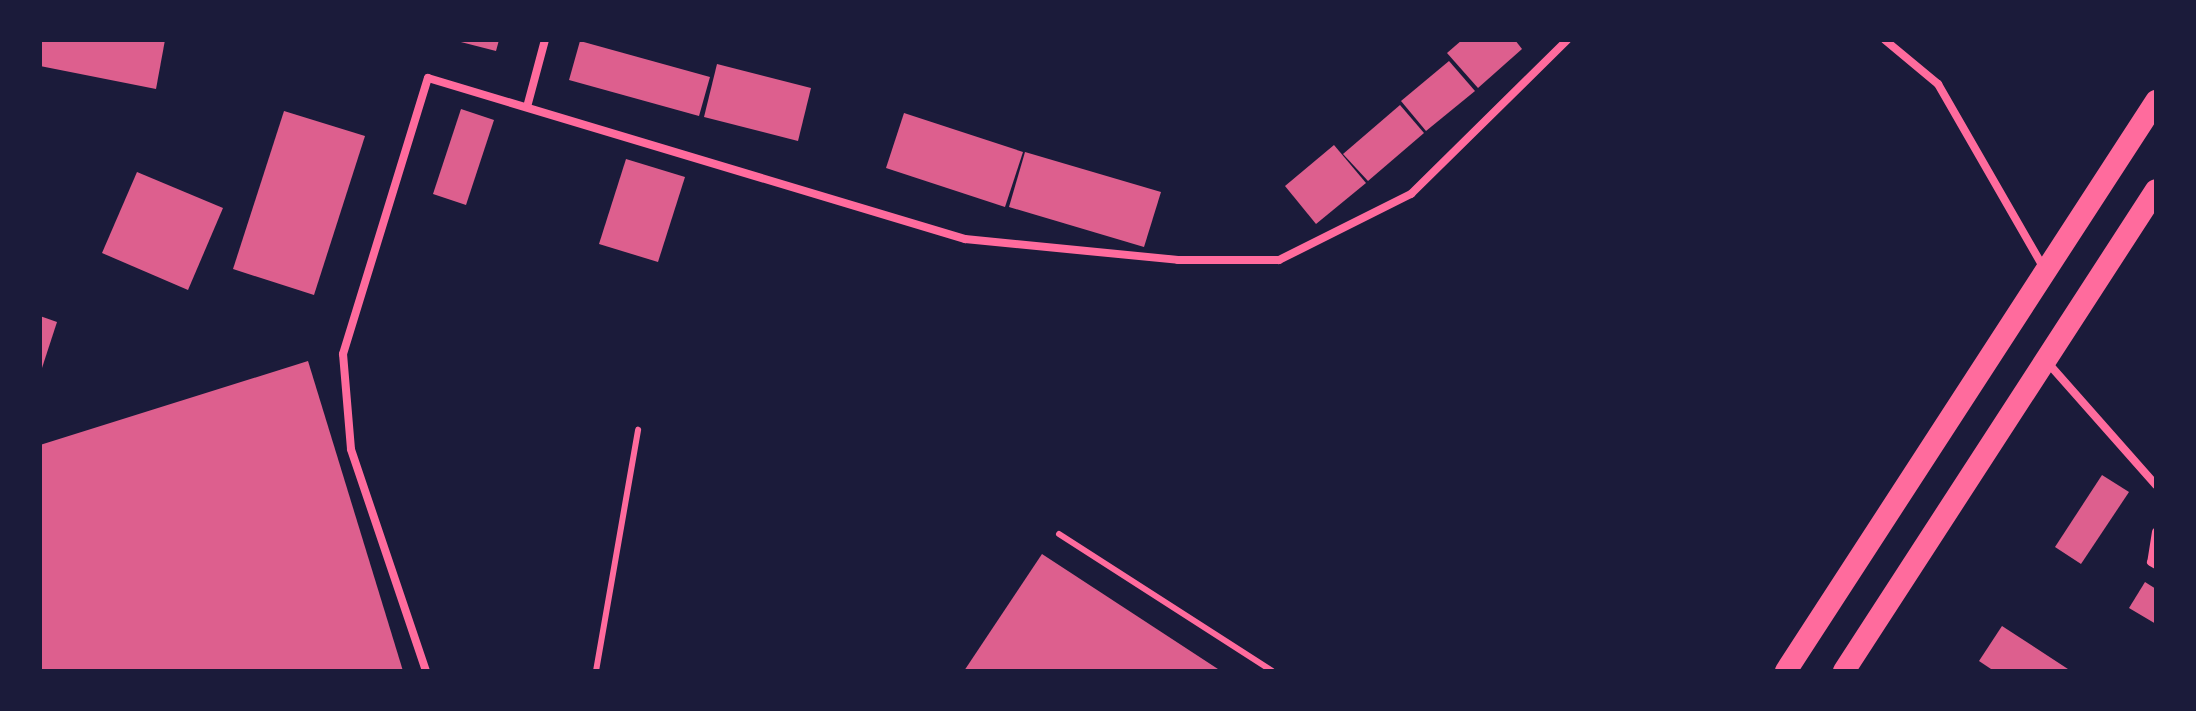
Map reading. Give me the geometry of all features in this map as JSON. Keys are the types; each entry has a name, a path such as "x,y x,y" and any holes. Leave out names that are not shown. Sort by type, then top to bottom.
{"highway":[{"path":"1786,671 2156,101"},
{"path":"1844,671 2156,190"}],"street":[{"path":"527,107 545,40"},
{"path":"426,671 351,449 343,354 428,78 965,239 1178,260 1279,260 1411,194 1567,40"},
{"path":"1885,40 1938,84 2046,272"},
{"path":"2046,360 2156,485"},
{"path":"2156,532 2151,562 2156,565"}],"lane":[{"path":"596,671 638,430"},
{"path":"1059,534 1272,671"}],"building":[{"path":"40,40 165,40 156,89 40,66"},
{"path":"453,40 499,40 496,51"},
{"path":"1462,40 1515,40 1522,49 1478,88 1447,53"},
{"path":"580,41 710,77 699,116 569,80"},
{"path":"1449,61 1475,91 1426,131 1401,101"},
{"path":"717,64 811,88 798,141 704,117"},
{"path":"1400,105 1424,133 1368,181 1343,154"},
{"path":"461,109 494,120 466,205 433,194"},
{"path":"284,111 365,136 314,295 233,269"},
{"path":"904,113 1023,152 1005,207 886,168"},
{"path":"1334,145 1366,183 1316,224 1285,186"},
{"path":"1025,152 1161,192 1144,247 1009,207"},
{"path":"626,159 685,177 658,262 599,244"},
{"path":"137,172 223,208 188,290 102,253"},
{"path":"40,316 57,322 41,371 40,371"},
{"path":"308,361 403,671 40,671 40,445"},
{"path":"2102,475 2129,492 2081,564 2055,547"},
{"path":"1042,554 1221,671 964,671"},
{"path":"2145,582 2156,589 2156,624 2129,608"},
{"path":"2002,626 2071,671 1994,671 1979,661"}]}
